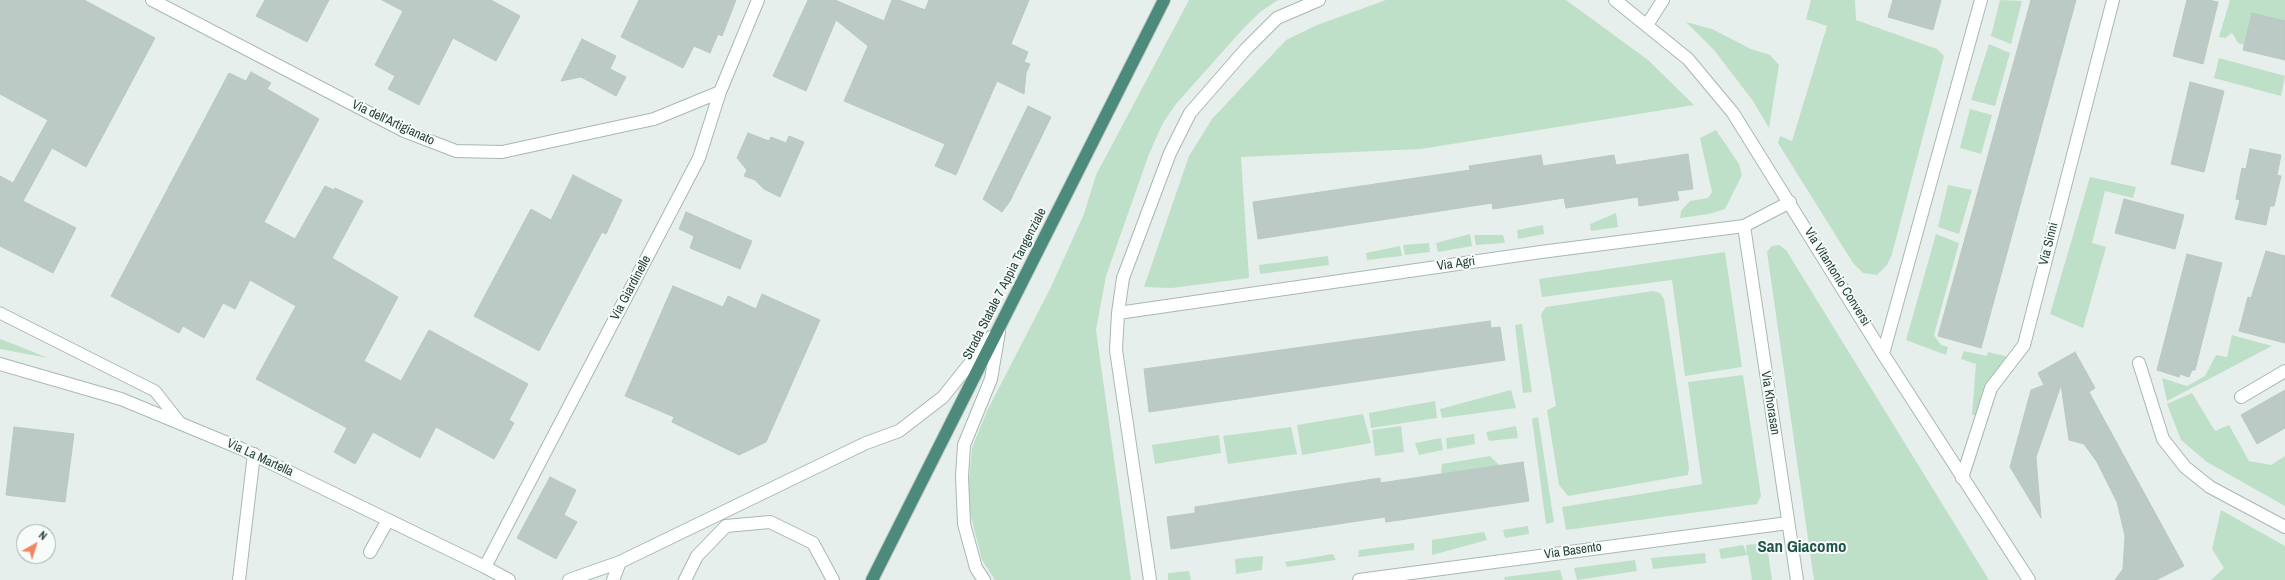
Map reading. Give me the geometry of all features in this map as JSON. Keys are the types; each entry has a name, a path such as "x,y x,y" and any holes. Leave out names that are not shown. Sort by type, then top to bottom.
{"highway":[{"name":"Strada Statale 7 Appia Tangenziale","path":"872,580 1164,0"}],"street":[{"name":"Via dell'Artigianato","path":"152,0 404,131 456,151 502,152 654,119 720,92"},
{"name":"Via Giardinelle","path":"485,567 699,158 720,92 758,0"},
{"path":"1150,580 1116,350 1118,314 1123,278 1170,153 1190,113 1245,50 1277,18 1319,0"},
{"name":"Via Vitantonio Conversi","path":"1615,0 1688,59 1733,113 1962,478 2029,580"},
{"path":"1647,25 1663,0"},
{"path":"1884,354 1981,0"},
{"name":"Via Sinni","path":"1962,478 1991,388 2024,345 2112,0"},
{"name":"Via Agri","path":"1118,314 1541,252 1744,226 1790,202"},
{"name":"Via Khorasan","path":"1744,226 1797,580"},
{"path":"569,580 620,562 866,443 899,431 943,398 999,326"},
{"path":"984,580 976,568 964,524 962,476 964,445 991,379 999,326"},
{"path":"2139,363 2164,439 2186,467 2210,487 2285,527"},
{"name":"Via La Martella","path":"0,364 121,399 254,454 509,580"},
{"path":"2241,397 2285,371"},
{"path":"240,580 254,454"},
{"path":"370,552 388,520"},
{"path":"685,580 697,556 726,526 770,522 813,543 833,580"},
{"name":"Via Basento","path":"1359,580 1788,523"},
{"path":"613,580 620,562"}],"lane":[{"path":"0,313 156,391 181,424"}],"green space":[{"path":"1189,0 1278,0 1260,12 1241,31 1176,104 1163,123 1149,154 1106,276 1096,330 1131,580 995,580 982,560 970,513 968,492 972,448 987,411 1051,287 1084,214 1096,175"},
{"path":"1386,0 1566,0 1648,60 1694,105 1421,149 1241,157 1249,278 1172,288 1144,287 1189,156 1212,119 1286,40 1317,25"},
{"path":"1811,0 1855,0 1856,20 1937,49 1944,56 1892,254 1887,265 1877,275 1863,273 1853,263 1778,143 1780,136 1792,141 1827,26 1806,19"},
{"path":"2000,0 2022,1 2011,44 1991,36"},
{"path":"2230,0 2285,0 2285,21 2252,14 2244,45 2238,43 2232,33 2225,38 2219,37"},
{"path":"1686,22 1712,29 1751,49 1770,55 1779,65 1769,128 1753,101 1714,50"},
{"path":"1989,44 2010,53 1995,106 1971,100"},
{"path":"2219,58 2285,76 2281,96 2214,78"},
{"path":"1970,109 1992,115 1981,154 1960,148"},
{"path":"1716,130 1739,164 1742,175 1725,209 1709,214 1680,218 1681,211 1690,201 1708,198 1712,192 1700,138"},
{"path":"2090,177 2136,187 2133,198 2105,191 2092,243 2106,247 2083,328 2050,314"},
{"path":"1948,185 1972,190 1959,234 1938,227"},
{"path":"1616,213 1618,227 1591,231 1590,224"},
{"path":"1543,225 1544,234 1518,239 1517,230"},
{"path":"1470,234 1472,246 1438,252 1436,243"},
{"path":"1936,234 1959,243 1934,335 1941,345 1948,347 1946,355 1906,340"},
{"path":"1474,235 1503,235 1505,243 1476,245"},
{"path":"1429,243 1430,252 1405,255 1403,245"},
{"path":"1779,245 1786,250 1989,580 1814,580 1767,252 1772,246"},
{"path":"1400,246 1402,256 1367,260 1366,253"},
{"path":"1725,252 1742,367 1685,376 1672,280 1542,297 1539,279"},
{"path":"1328,256 1329,265 1260,274 1259,265"},
{"path":"1653,291 1660,293 1664,299 1689,467 1688,475 1568,496 1559,485 1547,410 1556,406 1541,314 1546,307"},
{"path":"1522,324 1532,392 1523,393 1515,325"},
{"path":"2232,335 2272,346 2167,401 2162,378 2187,386 2205,376 2216,355 2227,357"},
{"path":"0,339 16,345 48,358 0,349"},
{"path":"1964,351 1987,356 1988,352 2009,357 1989,380 1982,392 1976,415 1972,415 1976,364 1961,359"},
{"path":"1743,375 1761,496 1757,504 1566,530 1562,507 1702,484 1688,382"},
{"path":"1511,390 1516,408 1442,418 1440,409"},
{"path":"2192,393 2215,431 2229,425 2249,461 2271,465 2285,456 2285,506 2207,462 2181,440 2167,404"},
{"path":"1435,401 1437,418 1371,428 1369,413"},
{"path":"1363,414 1371,443 1302,455 1297,425"},
{"path":"1538,417 1554,522 1546,524 1532,419"},
{"path":"1401,426 1404,452 1375,456 1372,430"},
{"path":"1516,426 1518,438 1489,441 1486,432"},
{"path":"1291,427 1297,454 1228,464 1223,436"},
{"path":"1474,434 1475,444 1447,449 1446,438"},
{"path":"1219,435 1221,453 1155,464 1152,445"},
{"path":"1441,438 1443,450 1419,455 1415,443"},
{"path":"1490,456 1500,466 1441,474 1442,464"},
{"path":"2221,510 2285,546 2285,580 2211,580 2224,568 2212,549"},
{"path":"1528,526 1529,534 1505,538 1503,530"},
{"path":"1484,532 1487,540 1432,555 1432,540"},
{"path":"1414,543 1414,550 1358,557 1359,550"},
{"path":"1757,544 1768,552 1772,580 1752,580 1748,555 1721,559 1719,549 1743,545 1747,554 1746,545"},
{"path":"1705,553 1706,563 1653,569 1651,558"},
{"path":"1333,554 1336,560 1287,567 1285,562"},
{"path":"1263,556 1262,570 1236,574 1235,559"},
{"path":"1635,560 1637,571 1577,580 1574,568"},
{"path":"1560,570 1563,580 1505,580 1504,577"},
{"path":"1189,571 1191,580 1168,580 1168,573"}],"building":[{"path":"0,0 84,0 155,38 86,167 52,148 23,201 76,228 53,273 0,246 0,176 13,183 48,120 0,94"},
{"path":"265,0 329,0 307,42 256,16"},
{"path":"382,0 491,0 520,16 496,61 453,38 419,105 388,89 395,76 375,65 403,11"},
{"path":"639,0 736,0 722,36 718,34 710,53 694,46 683,68 621,37"},
{"path":"808,0 835,0 884,21 892,0 899,0 925,10 929,0 1029,0 1011,44 1028,52 1024,62 1030,64 1026,73 1024,94 997,81 956,175 935,166 945,144 844,101 868,46 836,20 806,91 773,76"},
{"path":"1893,0 1941,0 1933,30 1888,17"},
{"path":"2031,0 2076,0 1981,348 1938,336"},
{"path":"2187,0 2208,0 2218,2 2203,64 2173,56"},
{"path":"2252,13 2285,21 2285,60 2243,50"},
{"path":"582,39 616,56 610,69 626,77 616,96 581,77 561,81"},
{"path":"251,72 271,83 267,89 319,119 264,222 295,239 325,186 334,190 335,188 363,201 332,258 398,297 364,361 401,381 429,330 528,384 509,420 514,423 494,459 436,427 420,458 373,432 355,464 334,452 347,428 256,379 296,306 250,280 235,309 223,303 204,338 183,326 179,333 111,296 229,73 246,81"},
{"path":"2190,82 2224,91 2204,172 2171,164"},
{"path":"1028,106 1051,117 1010,201 1002,212 983,199"},
{"path":"748,133 769,141 771,137 786,143 789,136 804,142 780,197 764,189 755,180 744,176 747,170 737,158"},
{"path":"2250,149 2281,155 2277,175 2281,176 2274,206 2270,206 2266,225 2235,219 2240,200 2236,199 2242,168 2246,169"},
{"path":"1688,154 1693,189 1677,191 1679,200 1639,206 1638,197 1566,208 1564,198 1493,209 1492,203 1258,239 1253,202 1470,170 1469,166 1541,155 1543,166 1614,155 1616,165"},
{"path":"573,175 622,200 606,234 602,232 539,351 474,316 531,209 551,220"},
{"path":"2124,199 2184,215 2175,249 2115,233"},
{"path":"686,212 752,241 740,269 690,248 694,236 679,229"},
{"path":"2266,251 2285,256 2285,343 2239,331 2248,297 2251,298"},
{"path":"2187,254 2222,263 2195,370 2192,370 2189,377 2180,374 2179,377 2157,370"},
{"path":"673,286 723,307 728,296 756,309 762,294 820,320 766,442 739,455 672,422 674,417 625,396"},
{"path":"1490,321 1491,328 1500,327 1505,360 1149,412 1144,369"},
{"path":"2075,352 2095,388 2089,392 2184,566 2156,580 2115,580 2123,569 2125,536 2117,502 2097,462 2084,444 2069,440 2061,385 2036,457 2041,518 2010,467 2031,390 2044,385 2038,373"},
{"path":"2285,390 2285,428 2257,444 2241,415"},
{"path":"14,427 74,434 65,502 6,495"},
{"path":"1523,462 1529,501 1386,522 1385,517 1171,549 1167,517 1195,513 1195,507 1380,478 1380,483"},
{"path":"550,477 576,490 564,515 577,522 556,559 517,538"}],"district":[{"name":"San Giacomo","path":"1802,547"}]}
